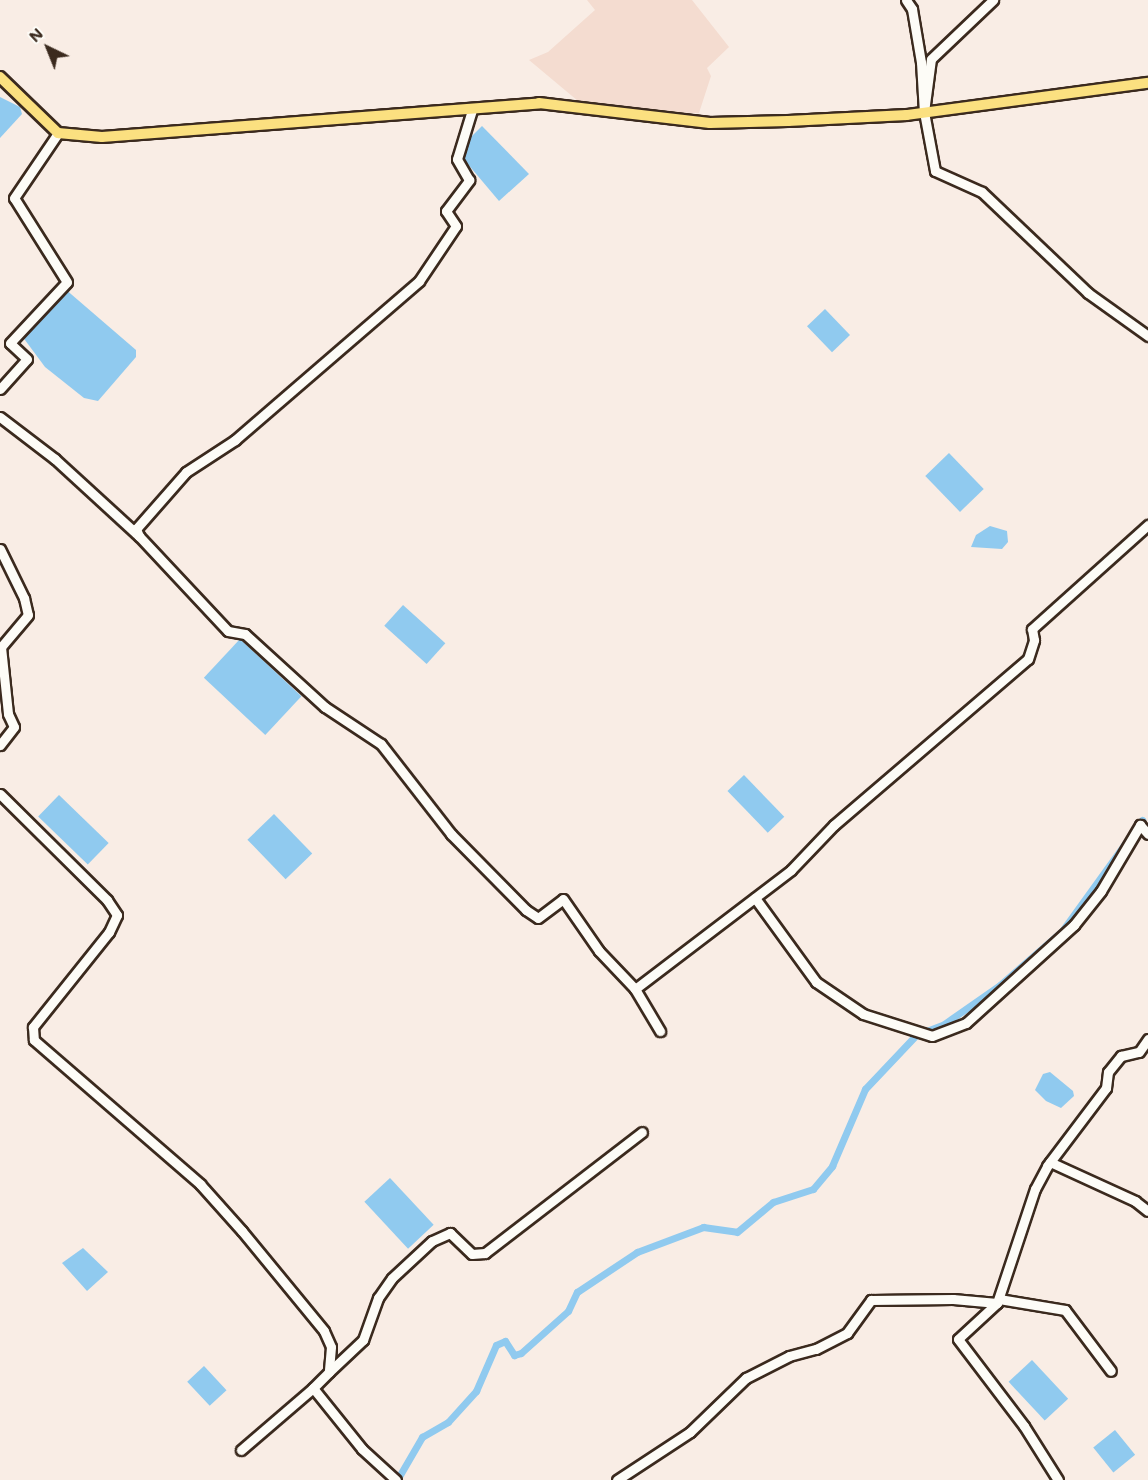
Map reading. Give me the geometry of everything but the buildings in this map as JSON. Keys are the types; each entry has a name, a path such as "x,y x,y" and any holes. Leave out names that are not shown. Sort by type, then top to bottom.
{"main road":[{"path":"0,77 58,134 102,137 539,104 710,123 924,112 1148,83"}],"street":[{"path":"906,0 912,9 921,62 924,112 935,171 982,192 1088,293 1148,336"},
{"path":"924,112 931,59 993,0"},
{"path":"139,536 136,529 186,472 236,440 419,281 456,226 446,211 469,180 457,159 472,110"},
{"path":"0,389 27,358 10,343 67,282 14,198 58,134"},
{"path":"0,417 55,459 139,536 228,631 245,634 325,707 381,744 451,834 526,910 538,918 563,899 599,951 635,989 660,1031"},
{"path":"635,989 791,870 834,825 927,743 1028,659 1034,640 1032,629 1148,525"},
{"path":"0,549 24,598 28,615 1,647 8,714 14,727 0,745"},
{"path":"0,794 107,900 117,915 110,932 33,1027 34,1040 200,1184 242,1231 324,1331 331,1347 328,1372"},
{"path":"754,898 816,982 863,1014 932,1036 966,1023 1074,925 1101,891 1140,825 1148,834"},
{"path":"1058,1480 1024,1426 958,1339 998,1301 1035,1189 1050,1162 1106,1088 1108,1072 1121,1056 1139,1052 1148,1039"},
{"path":"241,1450 313,1388 363,1340 378,1298 392,1278 432,1241 450,1233 472,1254 485,1253 642,1132"},
{"path":"1050,1162 1135,1201 1148,1211"},
{"path":"617,1480 690,1432 746,1378 847,1333 871,1300 998,1301 1065,1310 1111,1371"},
{"path":"313,1388 362,1449 395,1479"}],"shaded area":[{"path":"587,0 692,0 729,47 707,68 711,76 699,113 641,112 578,101 529,60 548,52 595,10"}],"water":[{"path":"0,97 20,107 22,114 0,138"},
{"path":"482,126 529,174 499,201 461,156 466,142"},
{"path":"64,288 136,350 136,357 98,401 84,398 45,367 22,336"},
{"path":"825,309 850,335 832,352 807,326"},
{"path":"949,453 984,489 960,512 925,476"},
{"path":"990,526 1007,531 1008,542 1002,549 971,547 976,535"},
{"path":"403,605 445,643 427,664 384,626"},
{"path":"240,639 301,696 265,735 204,678"},
{"path":"744,775 784,817 768,833 727,791"},
{"path":"59,795 109,843 88,865 38,817"},
{"path":"274,814 312,854 286,879 247,840"},
{"path":"1050,1072 1073,1091 1074,1096 1061,1108 1046,1101 1035,1090 1043,1074"},
{"path":"390,1178 434,1225 408,1249 364,1202"},
{"path":"83,1248 108,1272 87,1291 62,1263"},
{"path":"1032,1360 1068,1399 1045,1421 1009,1382"},
{"path":"204,1366 227,1390 210,1406 187,1382"},
{"path":"1115,1430 1135,1455 1113,1472 1093,1448"}],"waterway":[{"path":"397,1480 422,1437 448,1422 476,1391 496,1345 505,1341 514,1355 521,1353 568,1311 577,1292 637,1252 703,1227 737,1232 773,1202 813,1189 832,1166 865,1089 916,1035 944,1024 1000,985 1062,931 1142,820"}]}
